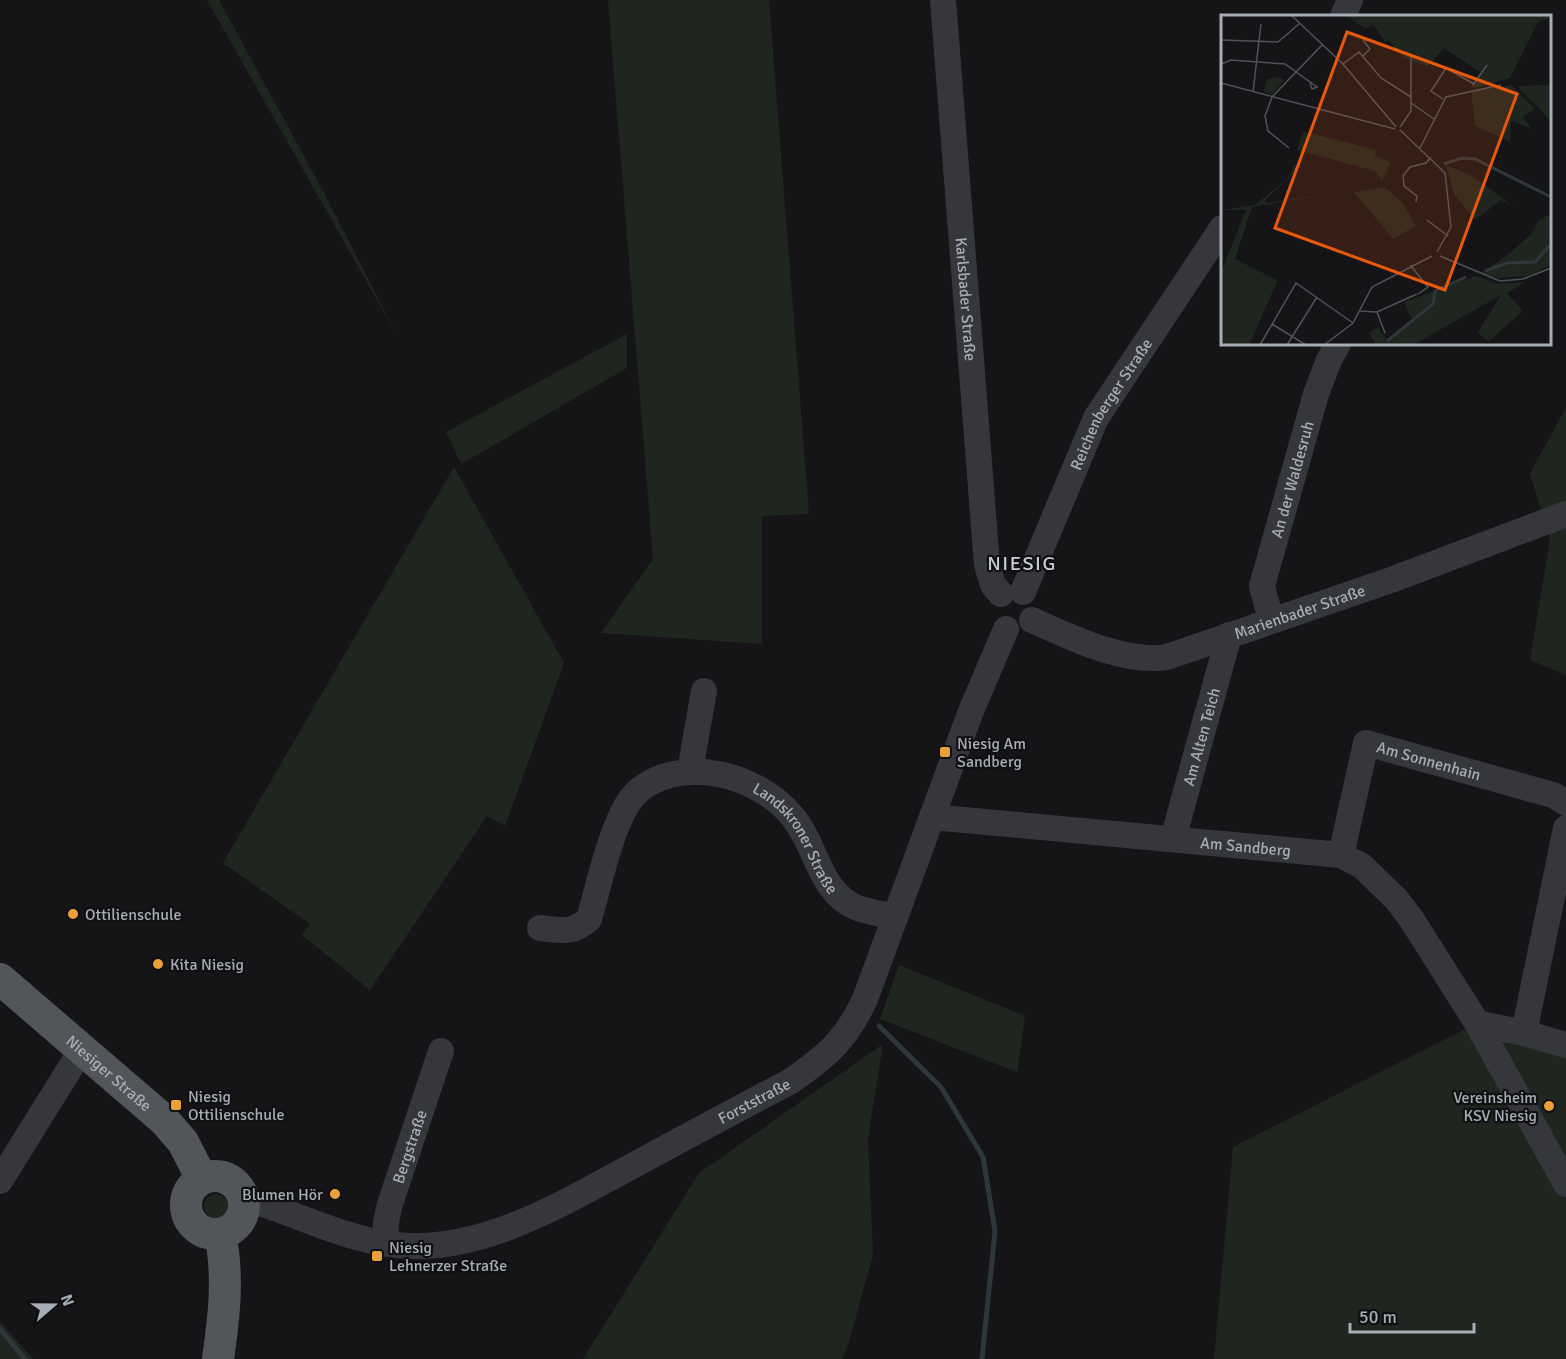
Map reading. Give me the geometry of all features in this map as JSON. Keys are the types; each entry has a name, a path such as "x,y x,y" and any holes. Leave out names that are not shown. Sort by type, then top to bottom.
{"main road":[{"name":"Niesiger Straße","path":"0,979 164,1120 183,1142 202,1179"},
{"path":"220,1177 236,1185 244,1202 241,1219 228,1232 210,1234 202,1232 189,1218 186,1200 189,1192 202,1179 220,1177"},
{"path":"218,1359 225,1304 225,1269 220,1234"}],"street":[{"name":"Karlsbader Straße","path":"943,0 987,565 993,585 1012,593"},
{"path":"1343,15 1350,0"},
{"name":"Reichenberger Straße","path":"1012,593 1096,418 1221,230"},
{"name":"An der Waldesruh","path":"1270,620 1262,586 1316,394 1337,345"},
{"name":"Marienbader Straße","path":"1032,620 1070,637 1106,649 1147,658 1167,657 1391,580 1566,514"},
{"path":"1012,593 1033,604 1032,620 1020,629 1006,629 1000,626 994,616 994,604 1012,593"},
{"name":"Forststraße","path":"244,1202 260,1203 352,1236 385,1243 408,1246 432,1245 481,1235 523,1221 562,1203 791,1081 820,1060 835,1047 857,1016 971,711 1006,629"},
{"name":"Am Alten Teich","path":"1173,839 1229,635"},
{"path":"690,771 704,691"},
{"name":"Am Sonnenhain","path":"1341,855 1366,743 1553,795 1566,803"},
{"name":"Landskroner Straße","path":"540,928 566,930 579,928 588,919 612,840 628,803 641,788 659,779 690,771 729,776 773,797 793,816 809,842 825,879 842,899 856,908 895,917"},
{"name":"Am Sandberg","path":"932,817 1341,855 1362,866 1397,900 1412,920 1477,1023 1566,1184"},
{"path":"1524,1033 1566,828"},
{"path":"1477,1023 1566,1045"},
{"path":"0,1181 82,1049"},
{"name":"Bergstraße","path":"385,1243 390,1204 441,1051"}],"shaded area":[{"path":"207,0 219,0 322,189 398,337"},
{"path":"608,0 769,0 809,514 762,516 762,644 601,633 653,559"},
{"path":"627,334 627,368 461,464 446,432"},
{"path":"1566,407 1566,675 1530,660 1550,539 1530,474"},
{"path":"454,467 564,663 505,826 487,816 370,990 302,935 310,924 223,863"},
{"path":"899,965 1025,1016 1017,1072 880,1019"},
{"name":"Vereinsheim KSV Niesig","path":"1493,1019 1566,1036 1566,1163 1496,1050"},
{"path":"1467,1028 1566,1194 1566,1359 1214,1359 1233,1147"},
{"path":"883,1044 868,1138 873,1255 849,1342 842,1359 583,1359 699,1173"},
{"path":"216,1194 225,1197 228,1206 225,1215 216,1218 207,1215 204,1206 207,1197"},
{"path":"0,1321 33,1359 0,1359"}],"waterway":[{"path":"879,1026 941,1087 983,1157 995,1231 982,1359"},
{"path":"0,1329 25,1359"}],"place":[{"name":"Niesig Am Sandberg","path":"945,752"},
{"name":"Ottilienschule","path":"73,914"},
{"name":"Kita Niesig","path":"158,964"},
{"name":"Niesig Ottilienschule","path":"176,1105"},
{"name":"Vereinsheim KSV Niesig","path":"1549,1106"},
{"name":"Blumen Hör","path":"335,1194"},
{"name":"Niesig Lehnerzer Straße","path":"377,1256"}],"district":[{"name":"NIESIG","path":"1022,563"}]}
